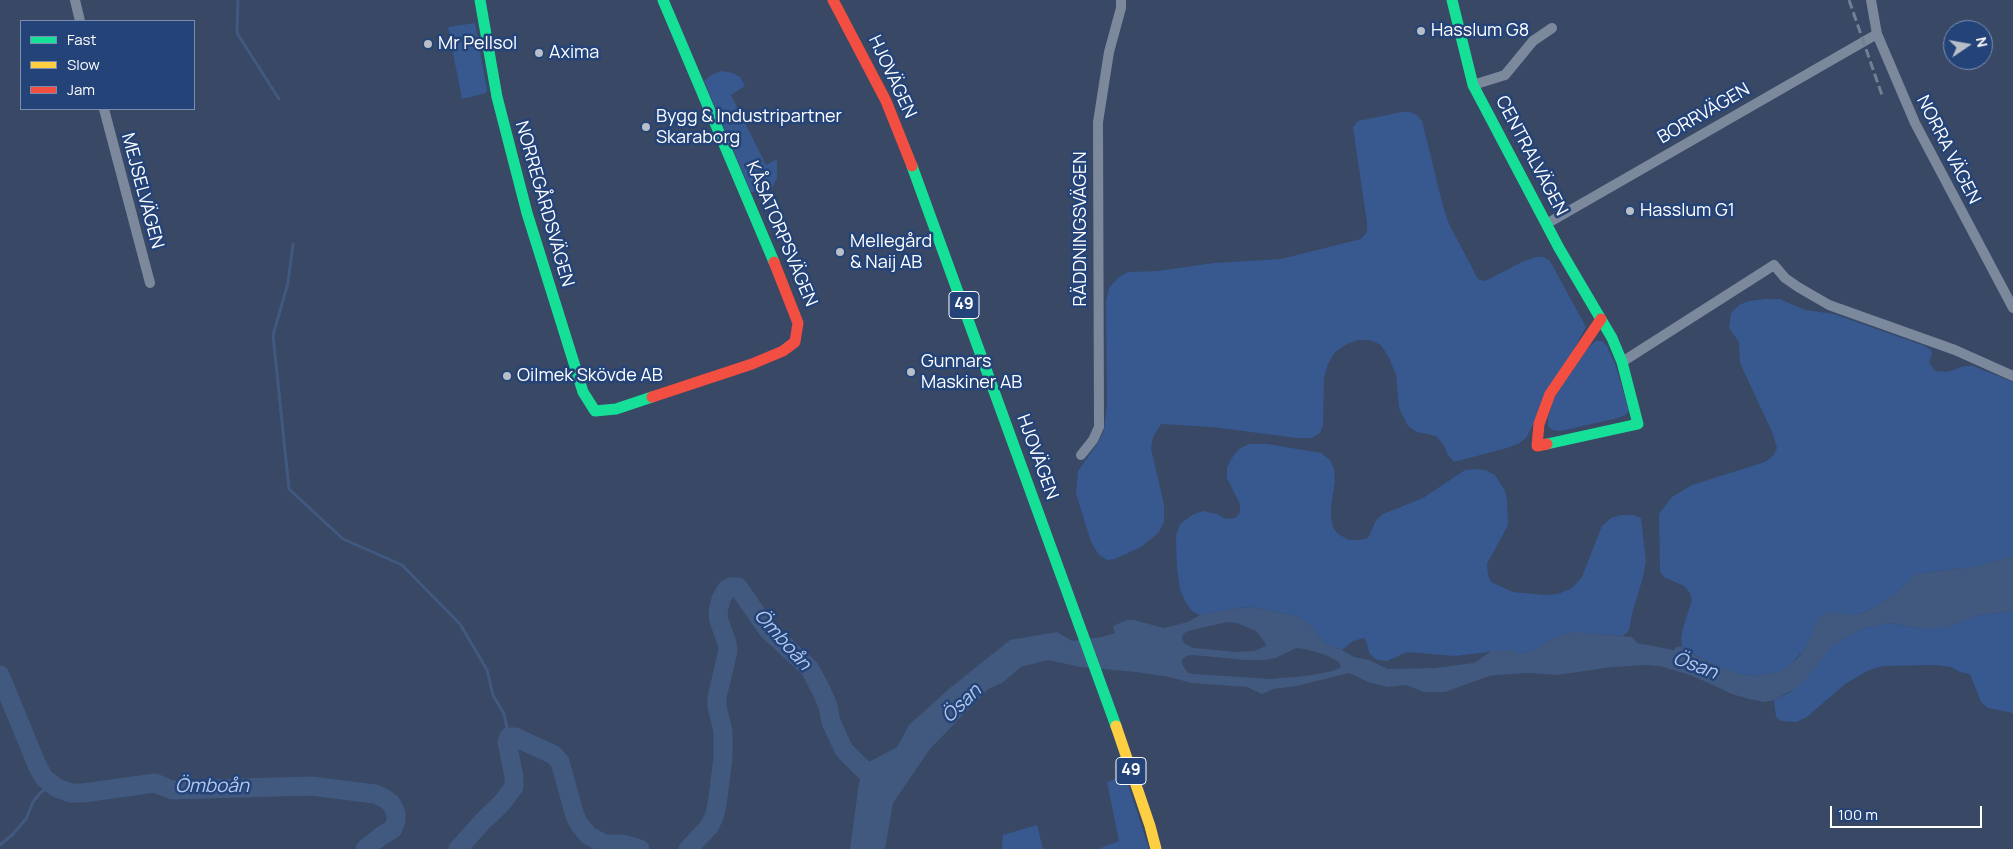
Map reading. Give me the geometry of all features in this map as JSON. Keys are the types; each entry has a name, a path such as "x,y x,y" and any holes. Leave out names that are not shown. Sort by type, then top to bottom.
{"street":[{"path":"75,0 80,20"},
{"name":"NORREGÅRDSVÄGEN","path":"480,0 489,58 502,121 527,213 583,392 595,412"},
{"name":"KÅSATORPSVÄGEN","path":"595,412 616,409 744,367 783,351 796,342 798,323 789,296 663,0"},
{"name":"HJOVÄGEN","path":"834,0 886,101 917,177 1104,693 1150,826 1156,849"},
{"name":"RÄDDNINGSVÄGEN","path":"1081,455 1093,440 1099,427 1098,122 1109,52 1121,8 1121,0"},
{"name":"CENTRALVÄGEN","path":"1452,0 1473,85 1560,248 1601,319 1622,362 1638,424 1537,446 1539,424 1550,394 1601,319"},
{"name":"NORRA VÄGEN","path":"1871,0 1877,34 1915,123 2013,308"},
{"path":"1473,85 1505,75 1533,41 1552,28"},
{"name":"BORRVÄGEN","path":"1548,223 1877,34"},
{"name":"MEJSELVÄGEN","path":"104,110 150,283"},
{"path":"1622,362 1774,265 1785,278 1811,296 1954,350 2013,376"}],"shaded area":[{"path":"475,23 487,90 486,93 462,99 448,27"},
{"path":"722,71 733,73 740,77 745,86 731,95 766,165 777,159 777,178 769,191 751,192 704,81 711,75"},
{"path":"1410,112 1417,115 1422,121 1449,224 1478,279 1485,281 1524,261 1536,257 1544,257 1550,261 1586,327 1526,438 1518,444 1507,448 1454,462 1436,436 1417,432 1408,426 1399,408 1396,375 1381,345 1370,340 1358,340 1347,344 1335,352 1328,364 1324,378 1323,425 1320,433 1312,438 1297,438 1212,427 1161,424 1153,437 1151,449 1164,504 1164,522 1158,533 1141,547 1115,559 1107,560 1099,555 1091,542 1076,493 1078,471 1104,431 1107,405 1106,301 1109,288 1119,277 1128,272 1158,271 1214,263 1281,259 1361,239 1367,232 1367,223 1353,127 1358,121"},
{"path":"1780,299 1805,310 1834,314 1925,346 1931,350 1932,354 1929,362 1935,371 1947,372 1965,366 1973,366 2013,382 2013,556 1979,566 1916,574 1895,594 1864,613 1849,616 1833,612 1815,626 1805,649 1789,666 1779,672 1758,676 1738,674 1715,665 1687,651 1682,646 1683,628 1692,600 1690,593 1684,586 1664,577 1660,571 1659,514 1672,497 1692,485 1765,462 1774,455 1777,448 1773,434 1740,363 1739,342 1729,328 1731,313 1739,305 1749,301"},
{"path":"1596,341 1602,341 1607,346 1615,364 1629,411 1618,418 1561,431 1552,430 1548,426 1548,418 1555,396 1588,348"},
{"path":"1249,444 1267,444 1321,453 1330,460 1334,469 1335,481 1331,506 1333,527 1338,534 1349,540 1368,538 1376,520 1383,514 1423,498 1465,470 1485,470 1495,475 1505,491 1508,525 1487,564 1488,575 1491,582 1513,592 1544,595 1558,594 1572,588 1582,577 1602,526 1611,518 1621,515 1633,515 1641,518 1646,561 1629,630 1623,636 1586,633 1563,634 1544,643 1534,651 1519,654 1503,650 1455,656 1407,652 1387,661 1377,660 1369,653 1364,638 1353,641 1342,650 1326,644 1310,625 1297,616 1251,607 1200,615 1193,612 1186,603 1180,589 1176,536 1180,524 1192,515 1203,511 1217,514 1226,519 1235,518 1240,513 1240,504 1227,478 1227,468 1239,449"},
{"path":"2013,611 2013,713 1988,708 1981,702 1970,674 1960,672 1951,667 1934,665 1883,666 1869,670 1845,684 1807,717 1796,722 1781,721 1776,717 1774,700 1791,692 1833,645 1863,628 1890,623 1920,628 1946,628 1978,615"},
{"path":"1125,775 1149,849 1098,849 1119,841 1107,782"},
{"path":"1037,825 1043,849 1002,849 1003,835"}],"water":[{"name":"Ösan","path":"2013,556 2013,611 1978,615 1946,628 1920,628 1890,623 1863,628 1833,645 1800,686 1774,700 1765,702 1732,694 1693,676 1660,666 1647,665 1612,667 1557,675 1528,673 1489,676 1445,692 1424,692 1406,685 1388,687 1368,682 1349,673 1297,686 1273,689 1262,694 1247,687 1192,683 1169,677 1081,667 1048,660 1021,667 1002,683 988,689 930,749 893,803 885,849 850,849 859,783 867,763 897,747 909,725 950,688 1010,640 1057,632 1072,641 1102,637 1115,633 1113,626 1127,620 1164,628 1188,622 1200,615 1251,607 1297,616 1310,625 1326,644 1354,657 1369,660 1388,669 1435,668 1474,663 1493,650 1514,650 1519,654 1534,651 1544,643 1563,634 1576,632 1632,637 1637,643 1674,650 1676,647 1682,646 1686,651 1715,665 1738,674 1758,676 1779,672 1798,658 1805,649 1818,619 1825,613 1833,612 1855,615 1864,613 1895,594 1916,574 1979,566","holes":["1227,622 1237,623 1256,631 1266,646 1254,651 1235,652 1193,648 1185,644 1182,639 1183,634 1188,631","1296,648 1326,655 1339,662 1341,667 1333,671 1306,676 1271,679 1188,673 1182,664 1182,660 1186,656 1193,655 1265,660 1276,658"]}],"waterway":[{"path":"238,0 237,33 279,99"},
{"path":"293,244 288,283 273,335 289,489 343,539 402,565 460,624 487,670 493,695 504,714 509,737"},
{"name":"Ömboån","path":"688,849 709,827 717,805 723,758 723,731 717,707 717,697 728,651 718,612 721,599 726,590 731,587 738,587 768,630 810,669 828,706 831,722 844,750 879,783"},
{"name":"Ömboån","path":"0,675 37,765 44,778 57,788 71,793 83,793 155,783 172,790 311,786 375,794 391,803 396,813 396,821 393,829 365,849"},
{"name":"Ömboån","path":"458,849 501,804 514,787 514,777 507,742 509,737 515,737 554,755 560,762 575,816 588,835 604,844 623,844 640,849"},
{"name":"Ömboån","path":"0,845 26,819 33,802 40,793 52,785"}],"railway":[{"path":"1849,0 1883,98"}],"traffic: fast":[{"path":"480,0 497,97 527,213 583,392 595,411 616,409 652,397"},
{"path":"663,0 774,262"},
{"path":"1452,0 1473,85 1559,248 1612,338 1622,362 1638,424 1547,444"},
{"path":"912,166 1116,726"}],"traffic: slow":[{"path":"1116,726 1156,849"}],"traffic: jam":[{"path":"833,0 886,101 912,166"},
{"path":"652,397 752,364 783,351 795,342 798,323 774,262"},
{"path":"1547,444 1537,446 1539,424 1550,394 1601,319"}],"place":[{"name":"Hasslum G8","path":"1421,31"},
{"name":"Mr Pellsol","path":"428,44"},
{"name":"Axima","path":"539,53"},
{"name":"Bygg & Industripartner Skaraborg","path":"646,127"},
{"name":"Hasslum G1","path":"1630,211"},
{"name":"Mellegård & Naij AB","path":"840,252"},
{"name":"Gunnars Maskiner AB","path":"911,372"},
{"name":"Oilmek Skövde AB","path":"507,376"}]}
